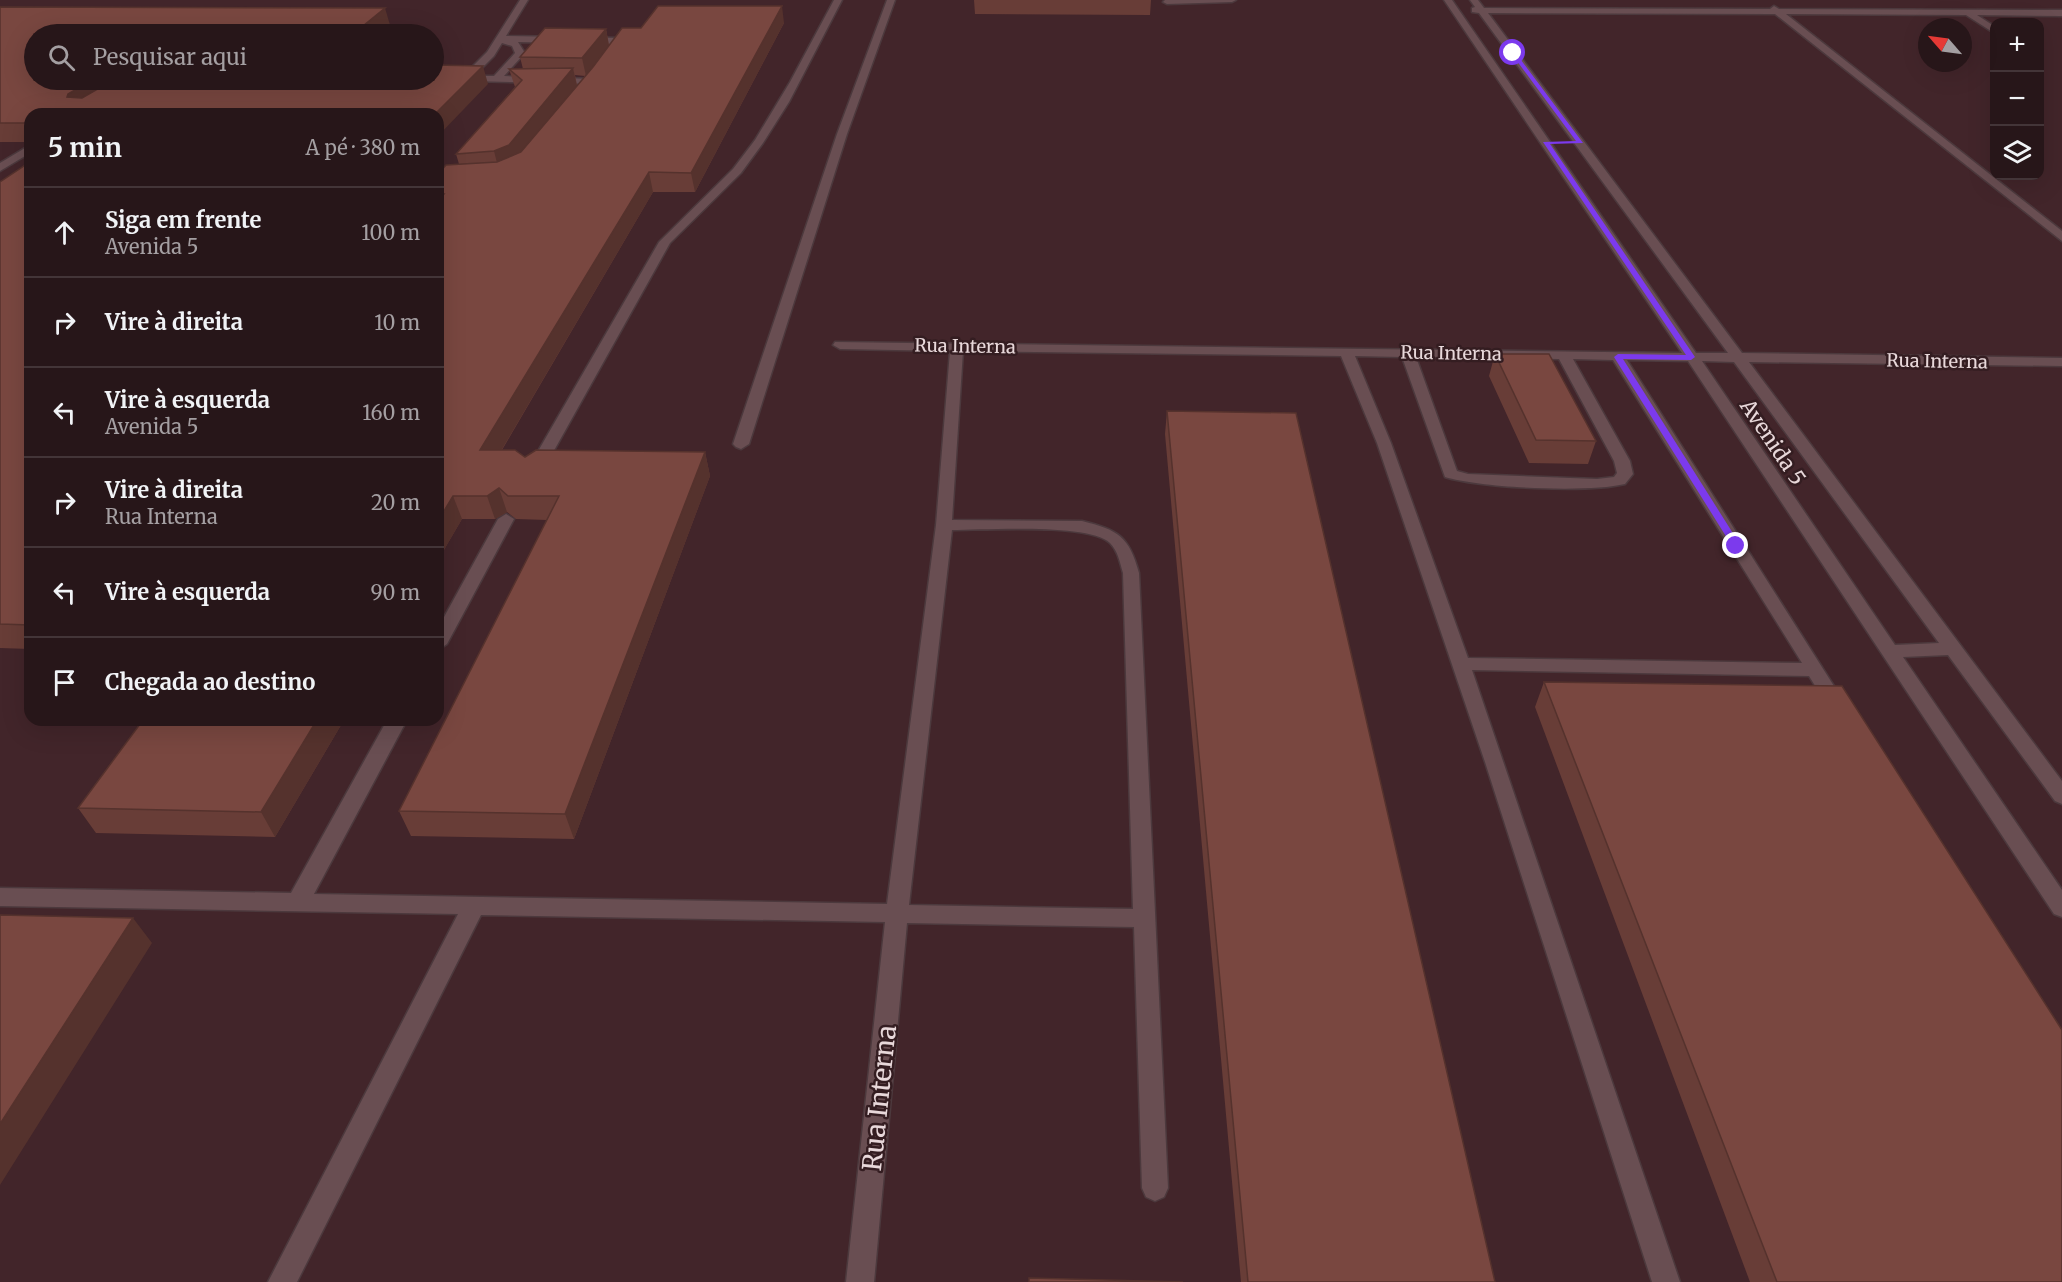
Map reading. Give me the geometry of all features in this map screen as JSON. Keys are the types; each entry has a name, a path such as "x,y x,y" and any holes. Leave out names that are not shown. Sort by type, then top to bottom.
{"lane":[{"path":"465,79 491,54 515,10 524,0"},
{"path":"533,473 665,242 692,211 745,161 777,115 838,0"},
{"path":"741,444 843,134 891,0"},
{"path":"1167,2 1232,0"},
{"path":"1762,0 2062,237"},
{"path":"1837,0 1853,11"},
{"path":"1451,5 2062,13"},
{"name":"Avenida 5","path":"1451,5 1563,142 1601,198 1740,358 2062,796"},
{"name":"Avenida 5","path":"1478,5 1563,142 1601,198 1691,357 2062,908"},
{"path":"1967,12 1990,27"},
{"path":"2046,13 2062,22"},
{"path":"444,78 496,80 594,77 621,41 501,39"},
{"path":"496,80 520,54 515,44 501,39"},
{"path":"0,168 24,152"},
{"name":"Rua Interna","path":"840,345 2062,362"},
{"name":"Rua Interna","path":"860,1282 897,914 944,525 945,483 957,346"},
{"path":"1346,351 1380,433 1460,664 1666,1282"},
{"path":"1407,352 1450,474 1467,479 1597,484 1619,481 1625,474 1622,461 1564,355"},
{"path":"1618,357 1847,720"},
{"path":"444,633 506,519"},
{"path":"944,525 1082,526 1104,531 1117,539 1124,548 1131,573 1155,1188"},
{"path":"1889,651 1954,650"},
{"path":"1460,664 1815,670"},
{"path":"298,902 394,726"},
{"path":"0,897 1146,918"},
{"path":"282,1282 474,906"}],"shaded area":[{"path":"0,0 2062,0 2062,1282 0,1282"}],"building":[{"path":"658,6 782,6 691,173 649,172 480,450 515,450 525,457 536,450 705,452 565,814 399,811 559,496 508,496 499,488 487,496 453,496 444,511 444,167 446,165 497,162 521,152 593,67 622,28 641,28"},
{"path":"0,7 385,8 365,24 24,24 24,90 75,90 67,97 82,98 96,90 444,90 444,65 483,66 441,108 24,108 24,123 0,123"},
{"path":"545,28 606,29 582,58 520,57"},
{"path":"573,68 509,145 494,151 456,154 522,80 509,69"},
{"path":"24,166 24,625 0,624 0,182"},
{"path":"1495,354 1549,354 1596,441 1536,440"},
{"path":"1167,411 1296,413 1495,1282 1248,1282"},
{"path":"1544,682 1842,686 2062,1030 2062,1282 1777,1282"},
{"path":"139,726 313,726 261,812 78,808"},
{"path":"0,915 133,918 0,1124"},
{"path":"1029,1278 1183,1282 1029,1282"}],"route":[{"path":"1513,53 1580,143 1546,142 1691,357 1618,357 1736,546"}]}
